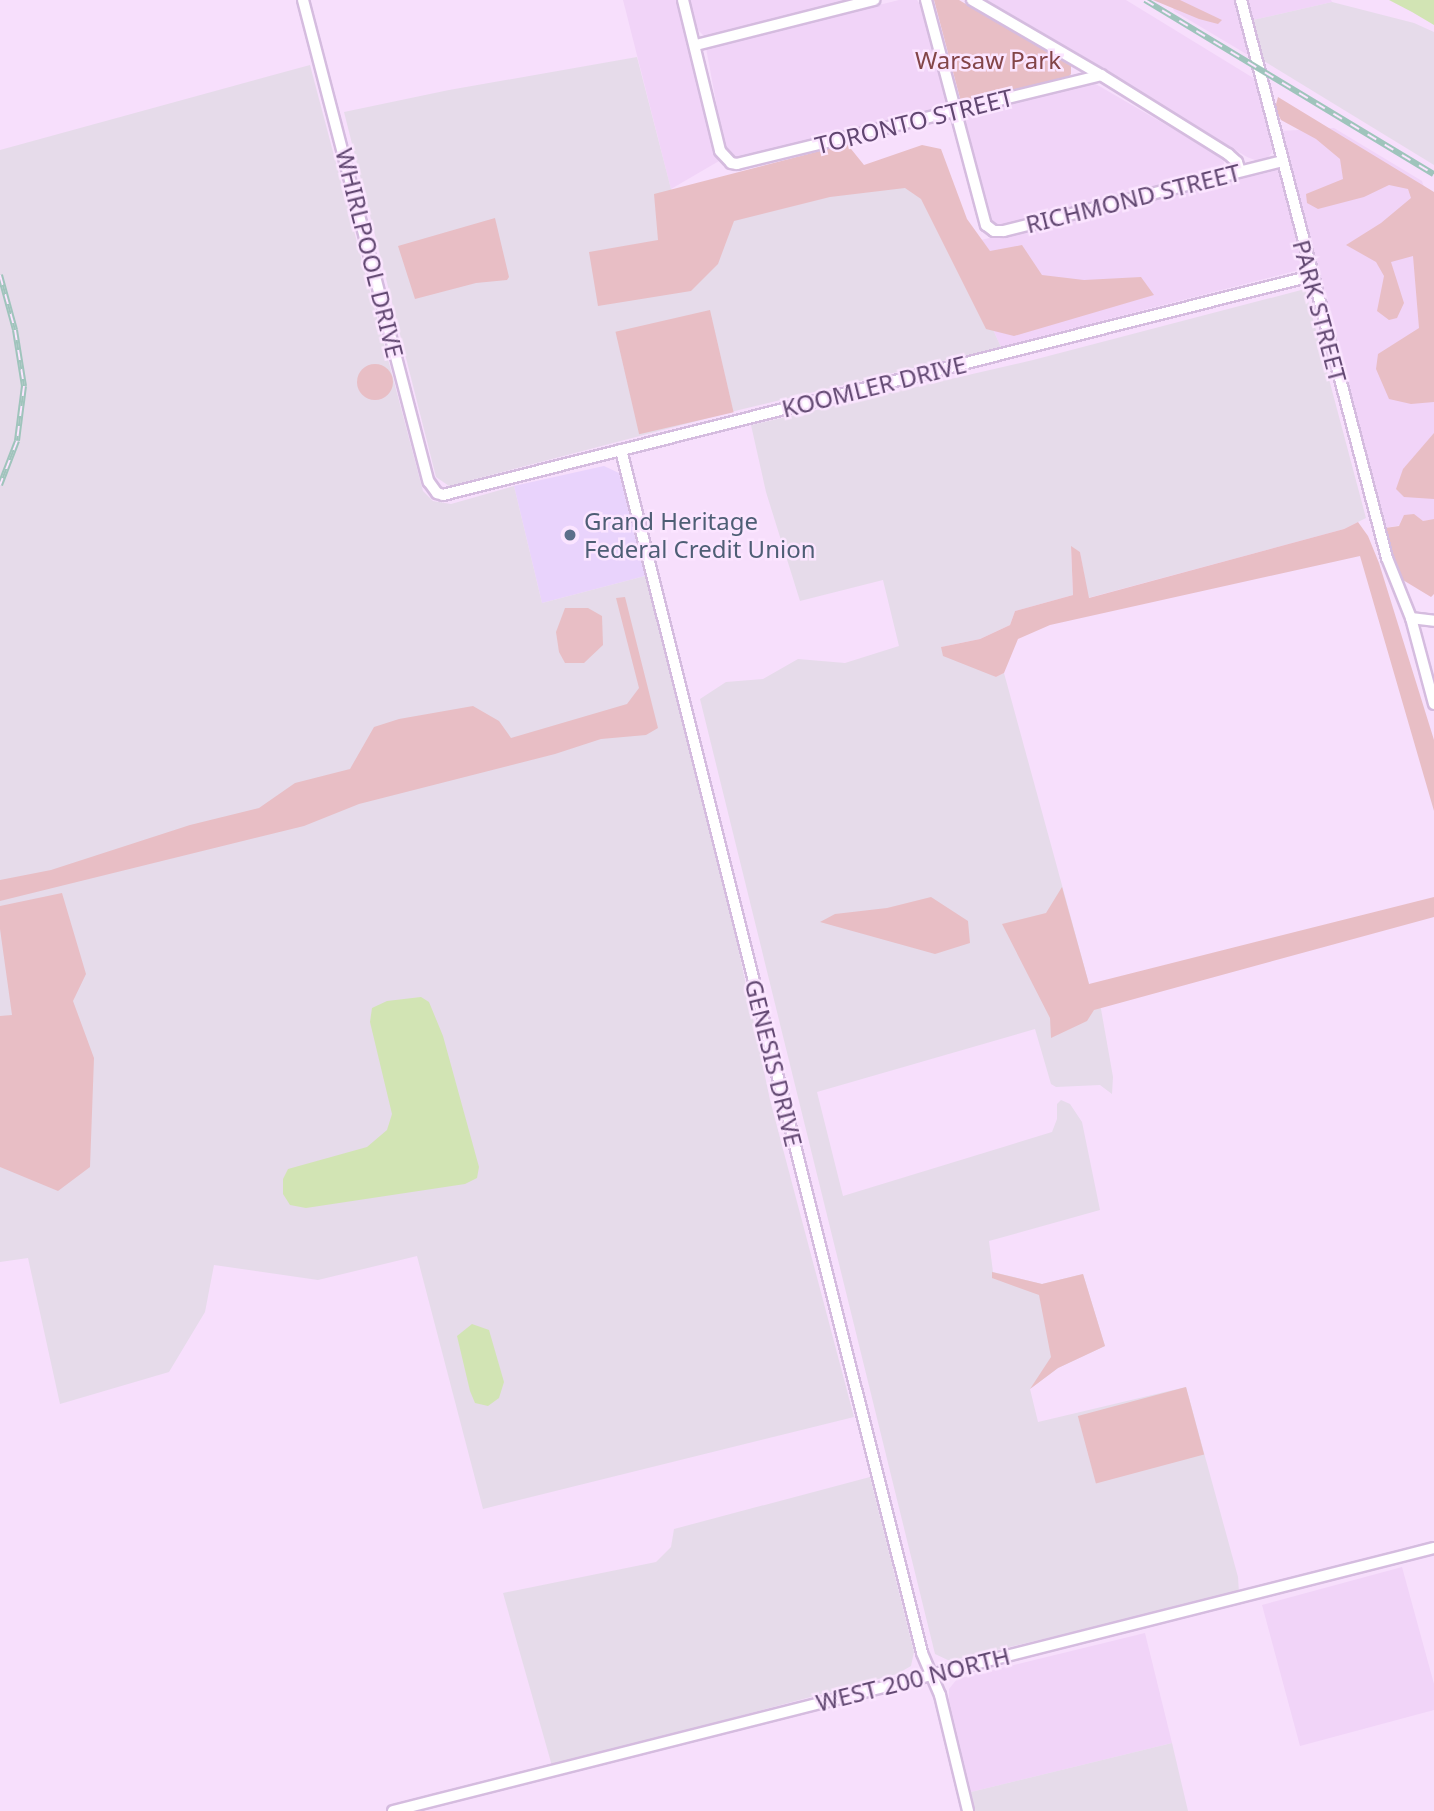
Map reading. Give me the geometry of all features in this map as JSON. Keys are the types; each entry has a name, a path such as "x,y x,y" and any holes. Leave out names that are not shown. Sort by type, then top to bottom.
{"street":[{"path":"683,0 696,45 874,0"},
{"path":"926,0 957,111"},
{"path":"972,0 1101,75 1228,154 1237,162 1240,172"},
{"name":"PARK STREET","path":"1241,0 1311,276 1387,558 1411,618 1434,704"},
{"name":"WHIRLPOOL DRIVE","path":"304,5 429,482 437,493"},
{"name":"TORONTO STREET","path":"696,45 720,151 726,160 737,164 1101,75"},
{"name":"RICHMOND STREET","path":"957,111 986,225 994,231 1004,231 1282,161"},
{"name":"KOOMLER DRIVE","path":"437,493 449,495 1311,276"},
{"name":"GENESIS DRIVE","path":"621,450 922,1653 940,1695 968,1811"},
{"path":"1411,618 1434,621"},
{"name":"WEST 200 NORTH","path":"393,1811 1434,1548"}],"shaded area":[{"path":"623,0 678,0 719,161 671,189"},
{"path":"689,0 859,0 705,37 698,30"},
{"path":"899,0 917,0 919,3 951,101 948,107 739,160 725,150 706,48"},
{"path":"985,0 1126,0 1255,79 1272,152 1267,159 1258,161 1247,157"},
{"path":"1170,0 1234,0 1248,55 1174,11"},
{"path":"1248,0 1331,0 1332,2 1253,20"},
{"path":"1389,0 1434,0 1434,25 1412,12"},
{"path":"1332,2 1414,23 1434,32 1434,165 1264,61 1253,20"},
{"path":"637,57 671,189 694,222 921,173 1001,347 739,410 449,486 436,477 344,112 449,90"},
{"path":"310,65 423,491 433,501 451,504 514,486 542,603 645,576 732,918 770,1100 854,1417 483,1509 417,1256 318,1280 214,1265 205,1312 169,1372 60,1404 28,1258 0,1262 0,150"},
{"path":"1094,83 1223,158 1225,168 1009,224 996,224 989,217 965,126 966,115"},
{"path":"1334,128 1422,181 1434,218 1434,519 1385,528 1280,131"},
{"path":"1278,170 1301,255 1299,270 1001,347 955,246"},
{"path":"1305,289 1366,518 1344,529 1088,598 1080,552 1071,547 1073,595 1015,611 1010,625 980,639 941,647 996,677 1004,673 1089,984 1101,1009 1113,1077 1112,1094 1100,1085 1056,1087 1051,1084 1035,1029 817,1092 843,1196 1052,1132 1057,1119 1057,1104 1061,1100 1070,1104 1082,1122 1100,1210 989,1241 993,1272 1042,1284 1083,1274 1105,1346 1058,1368 1030,1389 1038,1422 1186,1387 1238,1577 1239,1593 950,1661 935,1654 700,699 726,682 763,679 798,659 845,663 899,646 883,580 800,601 766,492 751,425 1033,360"},
{"path":"604,466 619,473 645,576 542,603 514,486"},
{"path":"421,997 429,1002 443,1036 479,1167 477,1178 465,1184 306,1208 290,1205 283,1194 283,1179 288,1169 367,1147 387,1130 392,1114 370,1022 372,1008 387,1001"},
{"path":"472,1324 489,1330 504,1382 499,1398 488,1406 475,1403 457,1336"},
{"path":"870,1477 914,1652 911,1666 897,1674 552,1766 503,1593 656,1562 671,1547 674,1529"},
{"path":"1402,1567 1434,1684 1434,1710 1300,1746 1262,1605"},
{"path":"1145,1633 1172,1743 971,1792 949,1700 949,1689 957,1679"},
{"path":"1172,1743 1188,1811 975,1811 971,1792"}],"green space":[{"name":"Warsaw Park","path":"934,0 959,0 1071,66 1071,74 1067,79 966,105 961,102"},
{"path":"1153,0 1180,0 1222,20 1218,24 1199,19"},
{"path":"1278,97 1434,192 1434,402 1411,404 1389,399 1376,369 1378,354 1419,328 1413,256 1391,262 1404,303 1397,318 1389,320 1377,311 1384,276 1376,262 1346,245 1381,223 1411,198 1408,189 1389,185 1364,197 1318,209 1307,203 1306,194 1343,179 1340,159 1316,139 1281,120 1275,108"},
{"path":"847,144 864,165 922,145 941,149 967,219 990,251 1022,245 1042,275 1084,280 1141,277 1154,295 1014,336 986,329 921,199 905,188 830,197 734,221 718,264 691,291 598,306 589,252 658,240 654,194"},
{"path":"495,218 509,277 507,280 476,283 415,299 398,246"},
{"path":"710,310 734,412 639,434 615,332"},
{"path":"375,364 388,369 393,382 388,395 375,400 362,395 357,382 362,369"},
{"path":"1434,433 1434,499 1404,497 1396,489 1403,469"},
{"path":"1414,514 1423,521 1434,519 1434,594 1431,597 1398,577 1388,547 1390,543 1385,528 1399,526 1404,515"},
{"path":"1358,522 1368,536 1379,563 1434,740 1434,811 1360,556 1050,625 1018,639 1004,673 996,677 943,656 941,647 980,639 1010,625 1015,611 1073,595 1071,546 1080,552 1089,598 1344,529"},
{"path":"625,597 658,728 646,735 601,739 555,754 359,804 304,826 0,901 0,880 51,870 190,825 259,808 295,783 350,769 374,727 399,719 473,706 499,721 511,738 627,704 639,688 616,598"},
{"path":"565,608 588,608 602,616 603,645 584,663 565,663 559,652 556,632"},
{"path":"1062,887 1089,984 1434,897 1434,917 1094,1010 1087,1021 1051,1038 1050,1018 1002,924 1046,913"},
{"path":"62,893 86,974 73,1001 94,1058 90,1167 58,1191 0,1167 0,1016 12,1015 0,929 0,906"},
{"path":"931,897 968,921 970,943 935,954 820,922 835,914 887,908"},
{"path":"992,1272 1042,1284 1083,1274 1105,1346 1058,1368 1030,1389 1051,1357 1039,1295 992,1278"},
{"path":"1186,1387 1204,1455 1096,1484 1078,1416"}],"railway":[{"path":"1145,0 1434,174"},
{"path":"0,275 15,330 24,386 17,441 0,485"}],"place":[{"name":"Grand Heritage Federal Credit Union","path":"570,535"}]}
